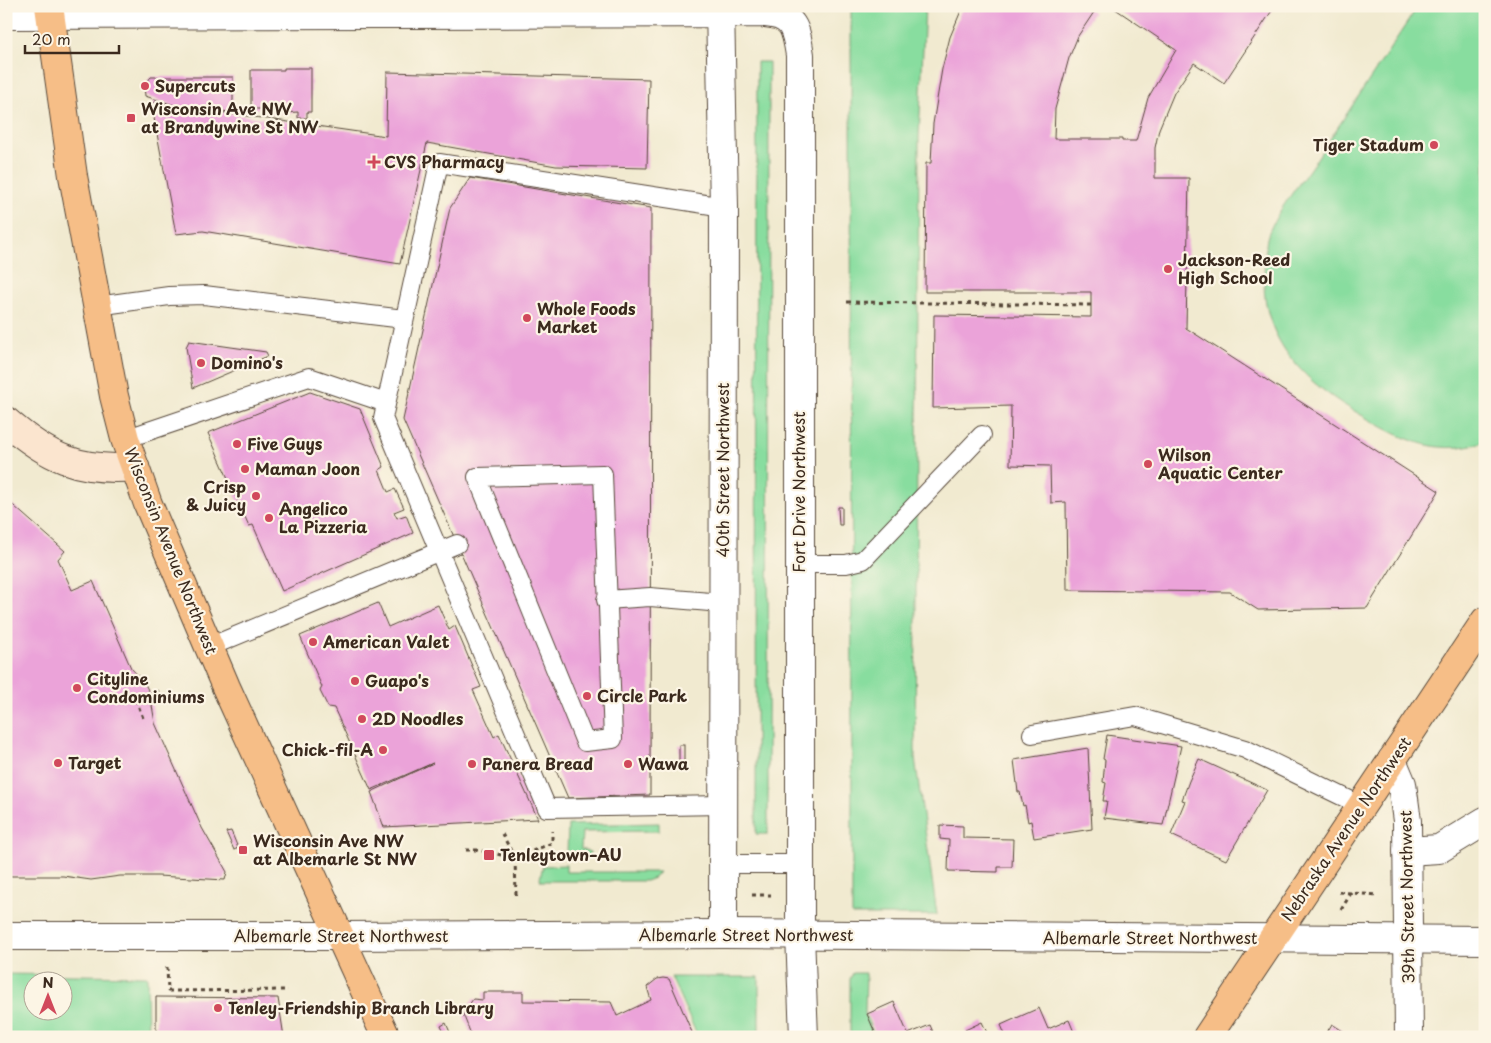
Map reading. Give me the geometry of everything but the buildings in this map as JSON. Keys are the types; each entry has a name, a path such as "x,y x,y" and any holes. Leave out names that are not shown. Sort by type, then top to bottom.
{"main road":[{"name":"Wisconsin Avenue Northwest","path":"49,11 73,176 114,396 125,439 151,512 209,647 386,1037"},
{"path":"6,421 40,448 74,463 110,470 135,467"},
{"name":"Nebraska Avenue Northwest","path":"1207,1037 1485,621"}],"street":[{"name":"Fort Drive Northwest","path":"6,15 49,11 720,10 780,14 790,22 797,34 799,48 800,935 804,1037"},
{"name":"40th Street Northwest","path":"720,10 724,207 723,934"},
{"name":"39th Street Northwest","path":"1392,760 1404,796 1407,851 1409,1037"},
{"path":"1407,851 1439,849 1485,822"},
{"name":"Albemarle Street Northwest","path":"6,936 723,934 1485,940"}],"lane":[{"path":"724,207 439,163 383,418 547,808 724,805"},
{"path":"97,306 169,296 204,295 404,319"},
{"path":"125,439 309,377 386,403"},
{"path":"799,564 846,564 863,560 982,435"},
{"path":"603,474 606,600 612,740 585,742 476,477 603,474"},
{"path":"209,647 457,544"},
{"path":"606,600 650,598 722,603"},
{"path":"1032,734 1135,716 1246,749 1362,806"},
{"path":"723,864 800,864"}],"path":[{"path":"847,302 1091,305"},
{"path":"143,718 136,700 159,691"},
{"path":"466,850 478,850 515,858 552,843 551,808"},
{"path":"502,834 515,858 516,896"},
{"path":"1338,892 1385,896"},
{"path":"1340,910 1352,893"},
{"path":"747,895 776,896"},
{"path":"167,968 168,991 288,990"}],"green space":[{"path":"851,6 925,6 919,136 915,758 937,915 852,915"},
{"path":"1418,6 1485,6 1485,441 1448,448 1431,446 1399,435 1351,409 1313,382 1284,349 1274,330 1267,310 1264,287 1266,242 1274,222"},
{"path":"757,62 769,62 768,834 756,834"},
{"path":"659,823 659,831 582,832 581,849 590,852 589,856 567,855 568,825"},
{"path":"566,865 566,872 659,872 654,878 646,881 541,881 543,866"},
{"path":"853,973 866,973 865,1014 875,1037 850,1037 850,979"},
{"path":"6,974 22,974 22,1020 72,1020 72,975 147,976 148,1037 6,1037"},
{"path":"671,977 759,977 759,1037 698,1037"}],"place":[{"name":"Supercuts","path":"145,86"},
{"name":"Wisconsin Ave NW at Brandywine St NW","path":"131,118"},
{"name":"Tiger Stadum","path":"1434,145"},
{"name":"CVS Pharmacy","path":"374,162"},
{"name":"Jackson-Reed High School","path":"1168,269"},
{"name":"Whole Foods Market","path":"527,318"},
{"name":"Domino's","path":"201,363"},
{"name":"Five Guys","path":"237,444"},
{"name":"Wilson Aquatic Center","path":"1148,464"},
{"name":"Maman Joon","path":"245,469"},
{"name":"Crisp & Juicy","path":"256,496"},
{"name":"Angelico La Pizzeria","path":"269,518"},
{"name":"American Valet","path":"313,642"},
{"name":"Guapo's","path":"355,681"},
{"name":"Cityline Condominiums","path":"77,688"},
{"name":"Circle Park","path":"587,696"},
{"name":"2D Noodles","path":"362,719"},
{"name":"Chick-fil-A","path":"383,750"},
{"name":"Target","path":"58,763"},
{"name":"Panera Bread","path":"472,764"},
{"name":"Wawa","path":"628,764"},
{"name":"Wisconsin Ave NW at Albemarle St NW","path":"243,850"},
{"name":"Tenleytown–AU","path":"489,855"},
{"name":"Tenley-Friendship Branch Library","path":"218,1008"}]}
